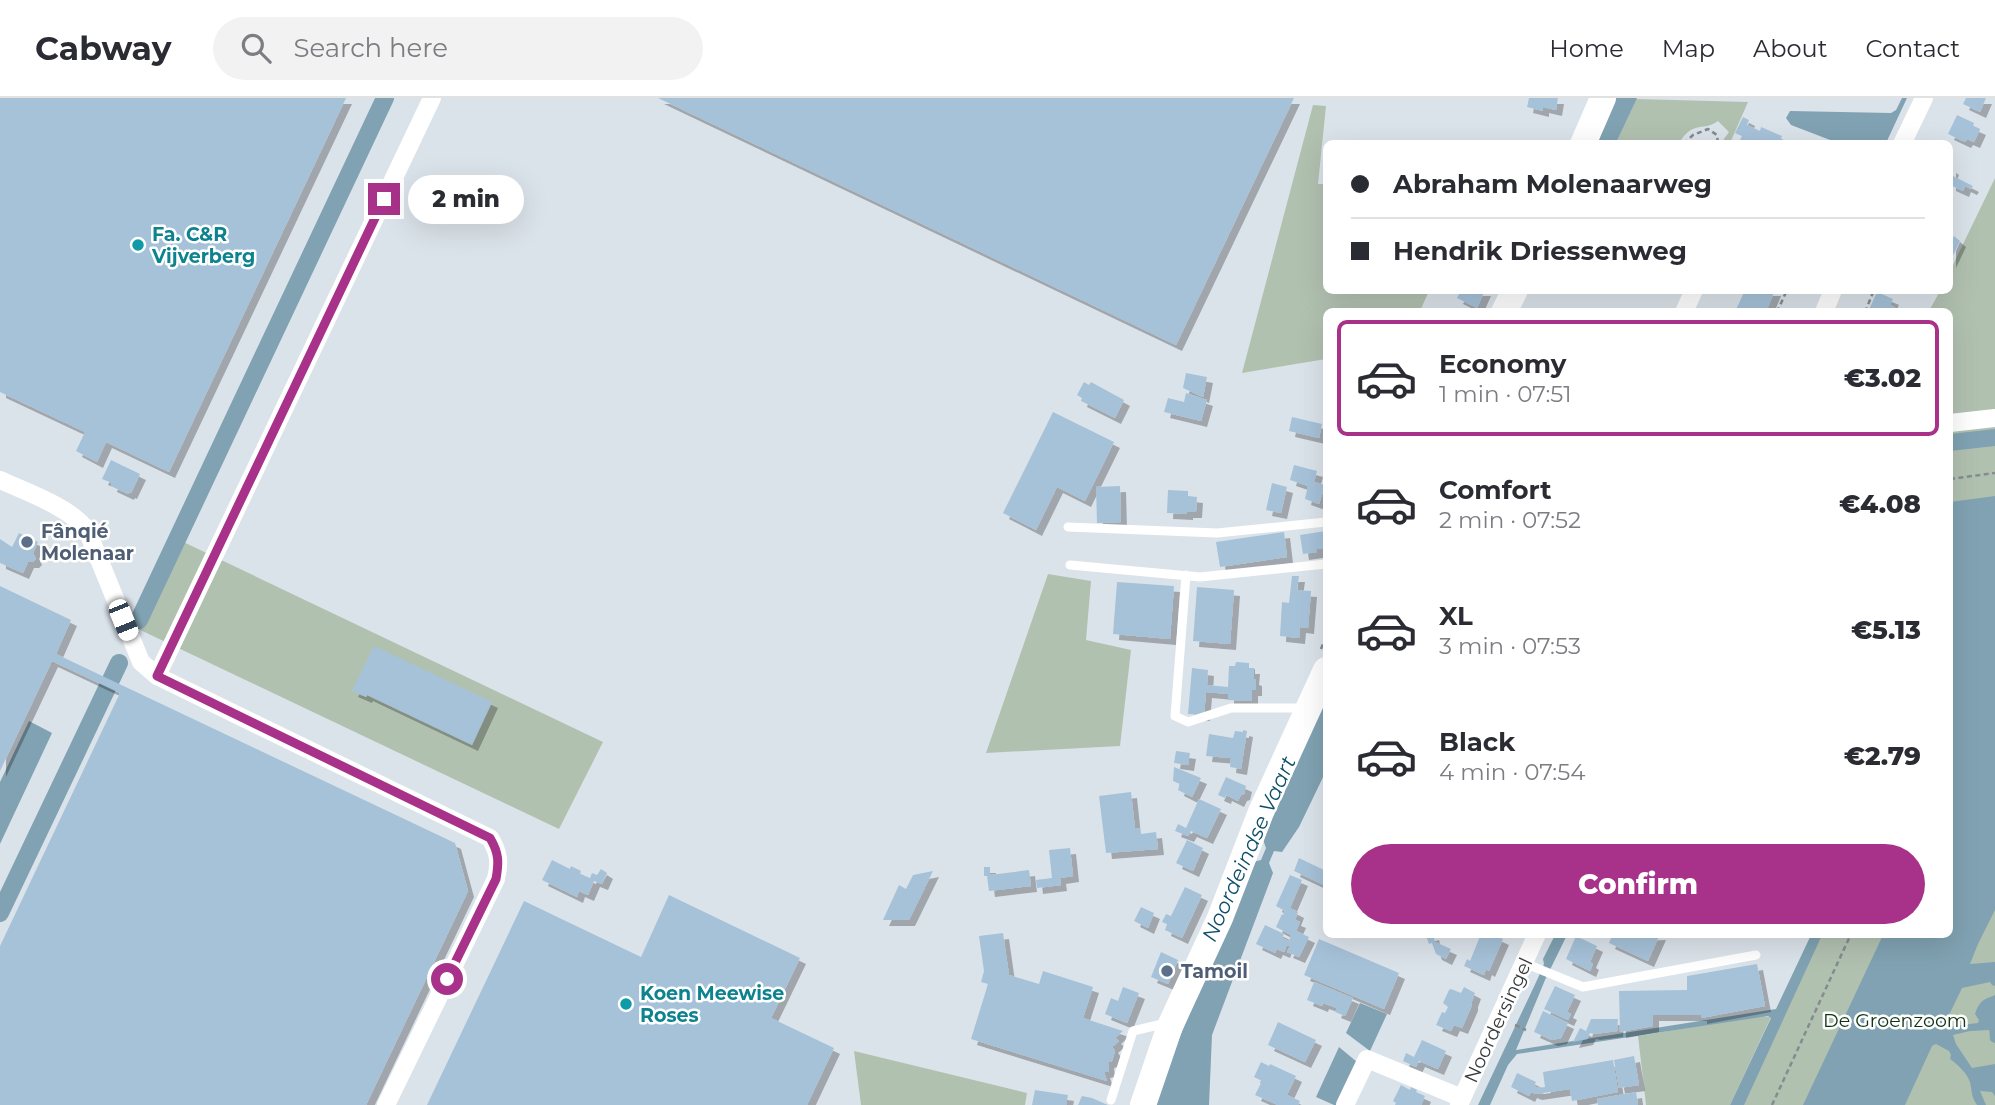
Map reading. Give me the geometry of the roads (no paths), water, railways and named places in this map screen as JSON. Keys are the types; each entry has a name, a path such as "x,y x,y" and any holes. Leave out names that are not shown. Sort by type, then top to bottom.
{"street":[{"path":"157,676 432,98"},
{"path":"1585,140 1603,98"},
{"path":"1904,140 1924,98"},
{"path":"1953,423 1995,418"},
{"path":"0,480 69,513 80,521 87,530 141,662 157,676 490,838 498,851 496,879 386,1105"},
{"path":"1143,1105 1170,1026 1220,918 1261,811 1323,677"},
{"name":"Noordersingel","path":"1461,1101 1538,969 1537,938"},
{"path":"1345,1105 1367,1059 1461,1101"}],"lane":[{"path":"1068,527 1217,533 1323,522"},
{"path":"1070,565 1200,576 1323,564"},
{"path":"1186,575 1175,716 1188,722 1231,708 1309,708"},
{"path":"1538,969 1583,987 1756,955"},
{"path":"1111,1100 1133,1031 1158,1025 1170,1026"}],"water":[{"path":"1614,98 1637,98 1617,140 1596,140"},
{"path":"1902,98 1907,98 1887,140 1830,140 1791,125 1786,118 1790,111 1891,113 1896,110"},
{"path":"1995,429 1995,446 1953,451 1953,434"},
{"path":"1995,496 1995,910 1970,964 1995,962 1995,986 1990,982 1962,988 1939,1028 1942,1030 1978,1023 1975,1014 1980,1003 1995,995 1995,1043 1990,1039 1989,1030 1953,1035 1972,1068 1995,1064 1995,1096 1992,1092 1980,1091 1986,1105 1977,1105 1967,1075 1950,1059 1949,1051 1936,1044 1932,1046 1905,1105 1803,1105 1882,938 1953,938 1953,502"},
{"path":"1323,701 1323,777 1299,827 1282,852 1274,851 1269,863 1273,873 1212,1035 1209,1105 1155,1105 1160,1084 1253,862 1261,860 1266,848 1262,837"},
{"path":"29,721 52,733 0,844 0,782"},
{"path":"1554,938 1566,938 1516,1050 1776,1009 1810,938 1821,938 1744,1105 1730,1105 1771,1018 1768,1016 1517,1054 1508,1065 1490,1105 1478,1105 1538,978 1544,964 1543,959"},
{"path":"1360,1003 1387,1014 1370,1051 1346,1033"},
{"path":"1339,1047 1357,1062 1334,1105 1316,1097"}],"waterway":[{"path":"139,620 385,98"},
{"path":"0,913 119,663"}],"place":[{"name":"Fa. C&R Vijverberg","path":"138,245"},
{"name":"Fânqié Molenaar","path":"27,542"},
{"name":"Tamoil","path":"1167,971"},
{"name":"Koen Meewise Roses","path":"626,1004"}],"water label":[{"name":"Noordeindse Vaart","path":"1249,849"}],"park label":[{"name":"De Groenzoom","path":"1895,1020"}]}
